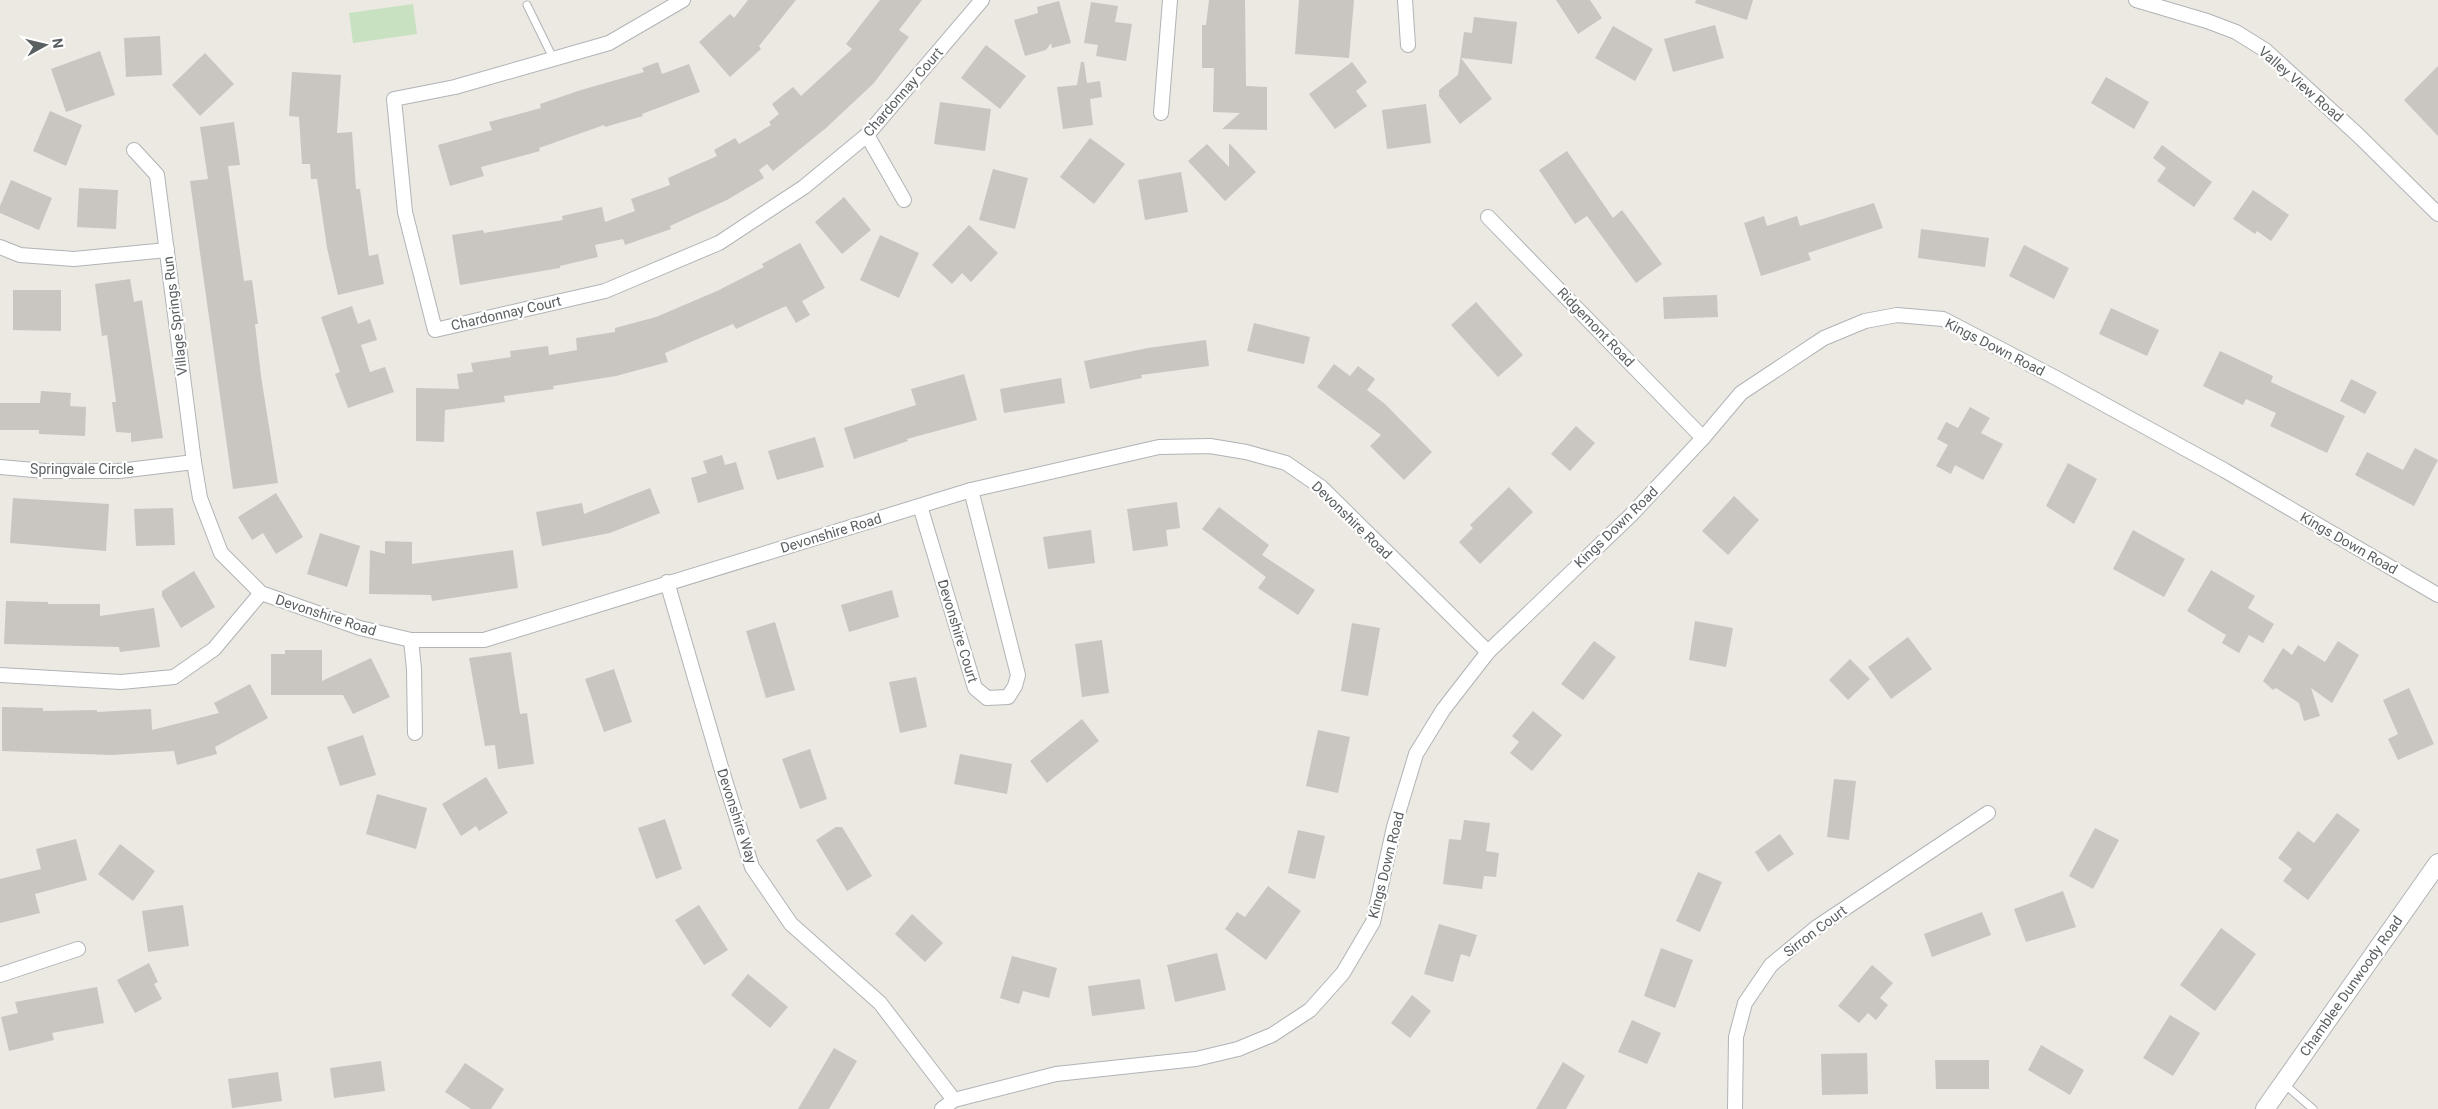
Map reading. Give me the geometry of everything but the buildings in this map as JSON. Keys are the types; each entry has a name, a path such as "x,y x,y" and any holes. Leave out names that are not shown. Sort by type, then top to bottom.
{"street":[{"name":"Chardonnay Court","path":"683,0 609,43 455,87 394,98 405,212 435,330 605,291 719,243 804,187 867,135 982,0"},
{"path":"1161,113 1170,0"},
{"path":"1405,0 1408,45"},
{"name":"Valley View Road","path":"2136,0 2236,32 2265,50 2358,135 2438,214"},
{"path":"867,135 904,200"},
{"path":"134,150 157,176 167,250"},
{"name":"Ridgemont Road","path":"1488,217 1703,438"},
{"name":"Village Springs Run","path":"0,246 20,255 74,259 167,250 194,462"},
{"name":"Kings Down Road","path":"942,1109 954,1100 1056,1074 1204,1057 1238,1049 1272,1035 1310,1010 1344,973 1373,922 1394,827 1416,754 1443,710 1488,652 1631,515 1703,438 1741,393 1824,338 1865,321 1896,314 1943,319 2056,378 2216,466 2438,595"},
{"name":"Devonshire Road","path":"194,462 200,498 221,552 261,593 360,628 411,640 484,640 667,582 971,490 1159,447 1210,446 1246,452 1286,463 1321,487 1488,652"},
{"name":"Springvale Circle","path":"0,468 45,471 120,471 194,462"},
{"name":"Devonshire Court","path":"920,506 975,688 987,698 1008,697 1015,686 1018,674 971,490"},
{"name":"Devonshire Way","path":"667,582 752,867 791,924 880,1003 954,1100"},
{"path":"0,675 121,682 174,677 214,649 261,593"},
{"path":"411,640 414,669 415,733"},
{"name":"Sirron Court","path":"1735,1109 1736,1037 1745,1003 1771,965 1817,927 1988,813"},
{"name":"Chamblee Dunwoody Road","path":"2265,1109 2438,863"},
{"path":"0,976 78,949"}],"lane":[{"path":"527,5 553,58"},
{"path":"2283,1083 2313,1109"}],"green space":[{"path":"413,4 417,34 353,43 349,13"}]}
